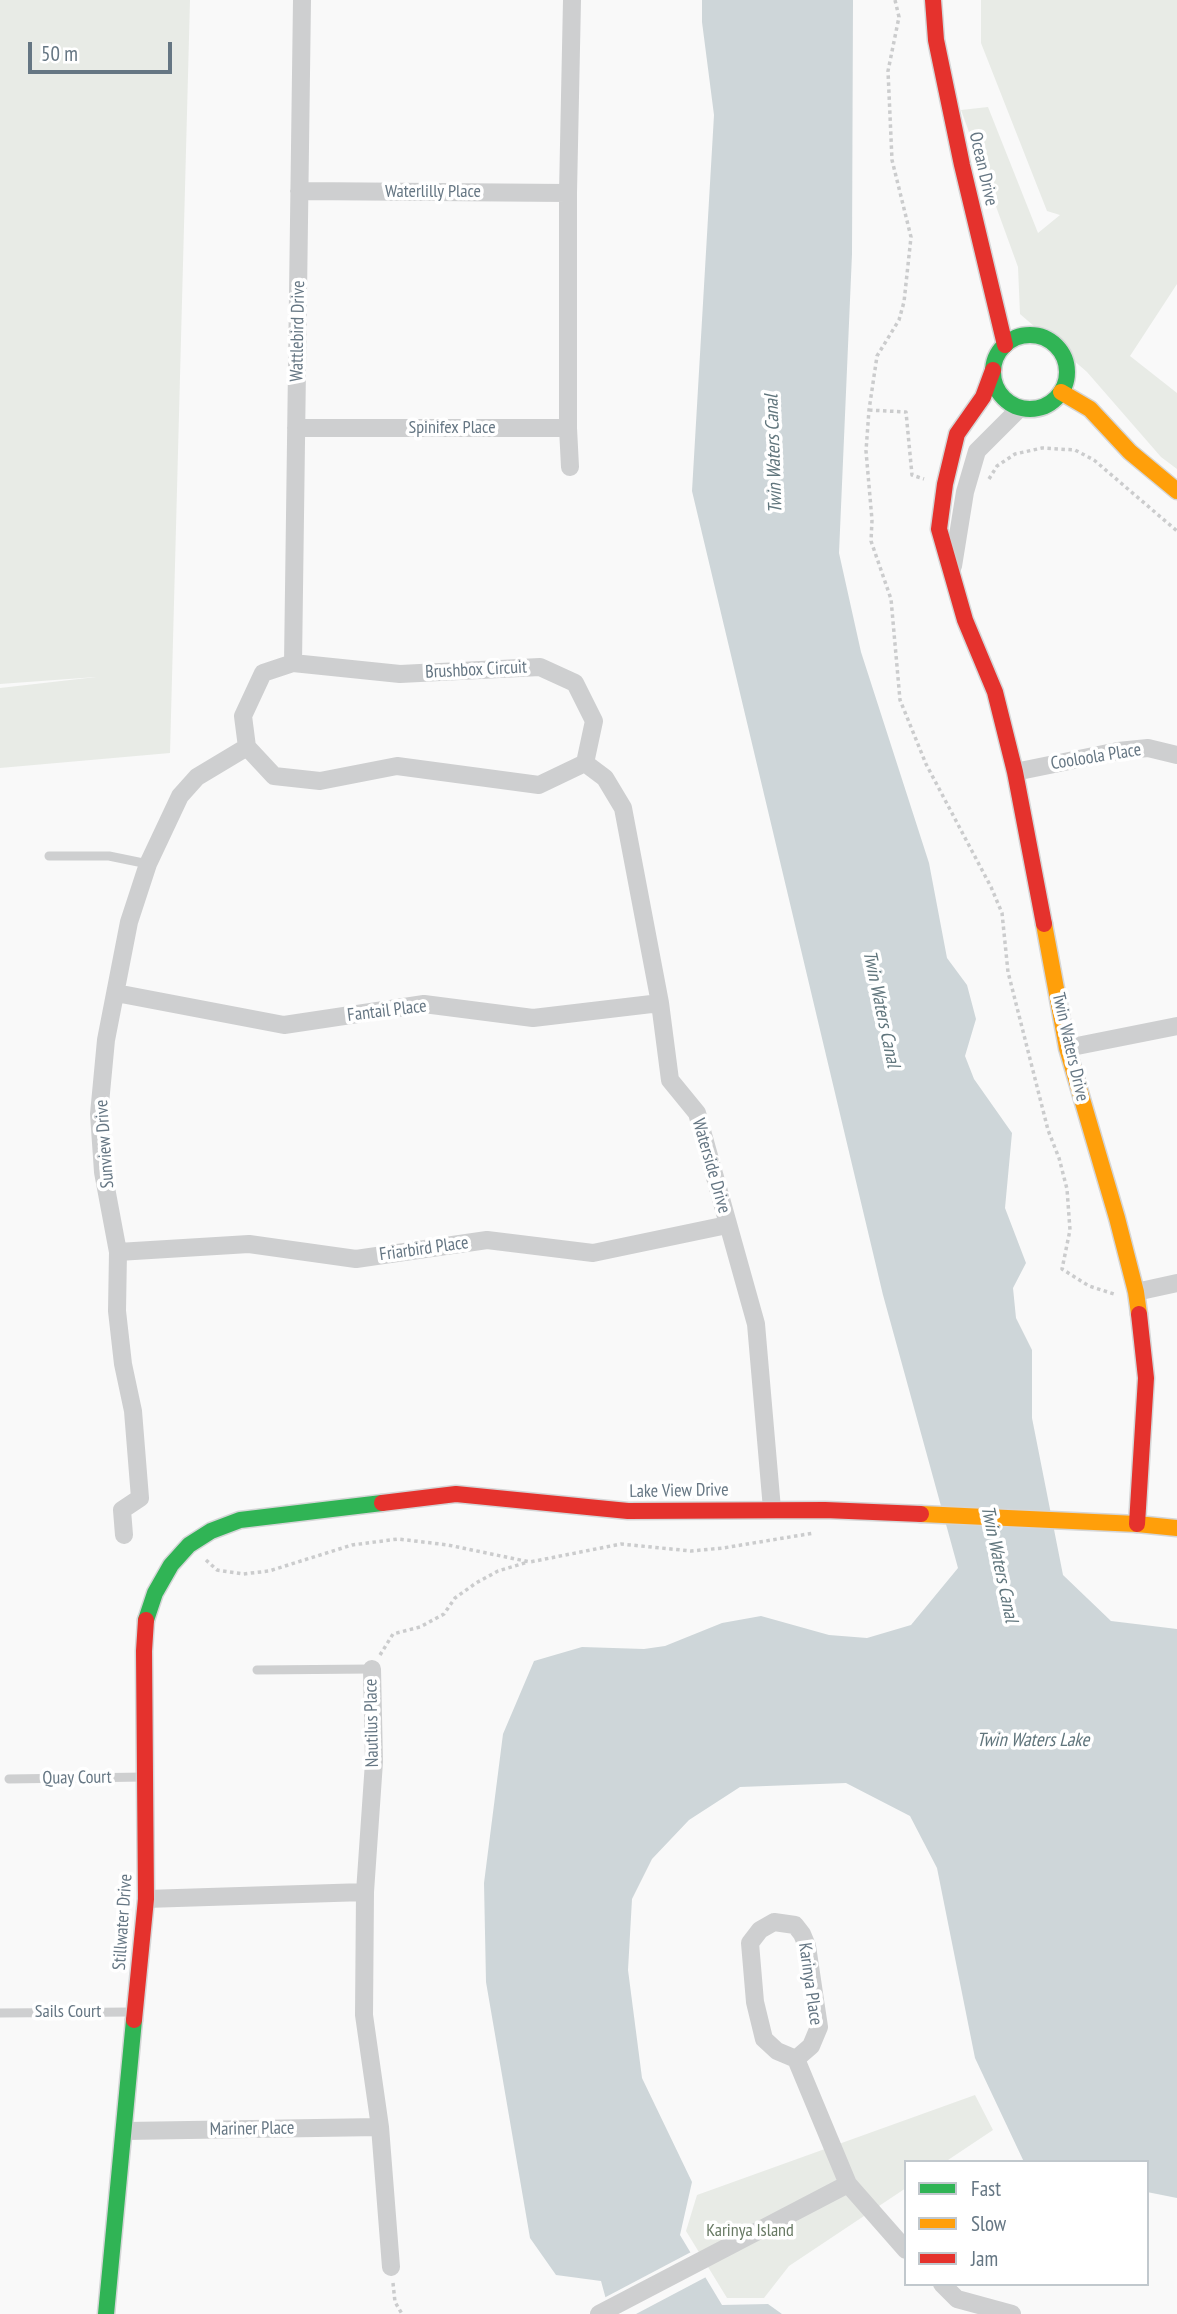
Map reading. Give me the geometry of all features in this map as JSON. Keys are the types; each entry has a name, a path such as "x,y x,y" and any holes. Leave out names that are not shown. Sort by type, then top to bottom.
{"street":[{"name":"Wattlebird Drive","path":"293,663 302,0"},
{"path":"569,467 568,193 572,0"},
{"name":"Ocean Drive","path":"933,0 941,65 1004,345"},
{"name":"Waterlilly Place","path":"299,191 568,193"},
{"path":"1038,336 1049,340 1058,348 1067,369 1066,381 1054,401 1032,410 1009,403 999,394 993,370 998,352 1004,345 1014,339 1038,336"},
{"name":"Twin Waters Drive","path":"993,370 983,397 957,434 945,484 939,529 965,620 995,692 1015,772 1067,1048 1136,1292 1146,1378 1137,1524"},
{"path":"1061,392 1090,409 1130,452 1177,491"},
{"name":"Twin Waters Drive","path":"951,577 965,492 977,451 1020,408"},
{"name":"Spinifex Place","path":"296,428 568,428"},
{"name":"Brushbox Circuit","path":"247,747 243,716 263,673 293,663 400,674 540,667 575,682 594,721 584,762"},
{"path":"247,747 274,776 320,781 397,766 539,785 584,762"},
{"name":"Sunview Drive","path":"124,1535 122,1510 140,1498 133,1411 123,1364 117,1311 118,1252 103,1172 99,1114 106,1040 129,922 148,864 180,796 198,777 247,747"},
{"name":"Cooloola Place","path":"1015,772 1118,751 1148,748 1177,755"},
{"name":"Waterside Drive","path":"584,762 605,778 624,807 660,1003 670,1080 697,1113 755,1324 772,1509"},
{"name":"Fantail Place","path":"116,993 284,1025 424,1003 533,1018 660,1003"},
{"path":"1067,1048 1177,1026"},
{"name":"Friarbird Place","path":"118,1252 249,1244 356,1259 487,1240 593,1253 727,1224"},
{"path":"1136,1292 1177,1283"},
{"name":"Lake View Drive","path":"189,1545 211,1531 240,1520 456,1494 628,1511 825,1510 1177,1528"},
{"name":"Stillwater Drive","path":"106,2314 146,1899 146,1620 155,1593 165,1575 189,1545"},
{"name":"Nautilus Place","path":"372,1669 374,1762 365,1892 364,2015 380,2127"},
{"path":"146,1899 365,1892"},
{"name":"Karinya Place","path":"774,1922 795,1925 807,1946 819,2027 811,2046 796,2059 777,2051 764,2039 755,2002 750,1942 760,1930 774,1922"},
{"path":"796,2059 848,2184 904,2248"},
{"path":"380,2127 391,2267"},
{"name":"Mariner Place","path":"125,2131 380,2127"},
{"path":"599,2314 848,2184"},
{"path":"944,2286 957,2299 1012,2314"}],"lane":[{"path":"49,856 109,856 148,864"},
{"name":"Nautilus Place","path":"257,1671 372,1669"},
{"name":"Quay Court","path":"9,1779 146,1777"},
{"name":"Sails Court","path":"1,2013 135,2012"}],"path":[{"path":"895,0 899,17 888,71 892,160 911,237 904,302 899,320 877,356 866,451 872,520 871,541 891,599 900,700 926,764 1002,913 1008,972 1048,1130 1067,1189 1070,1230 1062,1269 1089,1286 1107,1293 1122,1295 1136,1292"},
{"path":"869,411 905,412 912,475 945,484"},
{"path":"965,492 979,496 997,466 1014,454 1042,448 1076,450 1094,460 1177,531"},
{"path":"372,1669 393,1634 420,1627 444,1614 455,1598 498,1571 621,1544 691,1550 723,1548 826,1531 825,1510"},
{"path":"189,1545 217,1570 243,1574 269,1571 352,1545 398,1539 448,1545 530,1562"},
{"path":"391,2267 395,2302 402,2314"}],"green space":[{"path":"0,0 190,0 170,753 0,768 0,688 96,677 0,684"},
{"path":"981,0 1177,0 1177,284 1130,356 1177,393 1177,469 1161,457 1087,372 1020,314 1018,267 961,110 988,107 1038,233 1060,215 1047,211 981,43"},
{"name":"Karinya Island","path":"975,2095 993,2130 948,2160 904,2160 904,2189 789,2266 764,2298 727,2298 686,2231 697,2195"}],"water":[{"name":"Twin Waters Lake","path":"702,0 853,0 852,254 839,553 861,652 929,863 947,958 967,985 976,1019 965,1056 974,1079 1012,1133 1005,1208 1026,1263 1013,1288 1016,1318 1032,1350 1032,1418 1063,1575 1111,1621 1177,1629 1177,2198 1149,2192 1149,2160 1023,2160 975,2058 937,1868 910,1816 846,1783 740,1787 689,1820 652,1859 632,1899 628,1970 642,2078 692,2182 680,2235 722,2305 768,2304 782,2314 610,2314 601,2281 556,2275 530,2238 486,1982 484,1883 503,1734 534,1661 582,1647 644,1649 665,1646 722,1623 761,1616 829,1635 867,1638 911,1625 958,1568 883,1295 692,491 714,115 702,22"}],"pier":[{"path":"693,2251 708,2276 636,2314 606,2314 602,2299"}],"traffic: fast":[{"path":"1030,335 1051,341 1061,351 1067,372 1061,393 1051,403 1030,409 1009,403 999,393 993,372 999,351 1009,341 1030,335"},
{"path":"146,1620 155,1593 171,1565 189,1545 211,1531 240,1520 382,1503"},
{"path":"106,2314 134,2020"}],"traffic: slow":[{"path":"1061,392 1090,409 1130,452 1177,491"},
{"path":"1044,924 1067,1048 1117,1218 1139,1314"},
{"path":"921,1514 1177,1528"}],"traffic: jam":[{"path":"933,0 936,40 962,165 1005,345"},
{"path":"993,370 983,397 957,434 945,484 939,529 965,620 995,692 1015,772 1044,924"},
{"path":"1137,1524 1146,1378 1139,1314"},
{"path":"382,1503 456,1494 628,1511 825,1510 921,1514"},
{"path":"134,2020 146,1899 146,1620"}],"water label":[{"name":"Twin Waters Canal","path":"774,454"},
{"name":"Twin Waters Canal","path":"881,1009"},
{"name":"Twin Waters Canal","path":"999,1564"}]}
